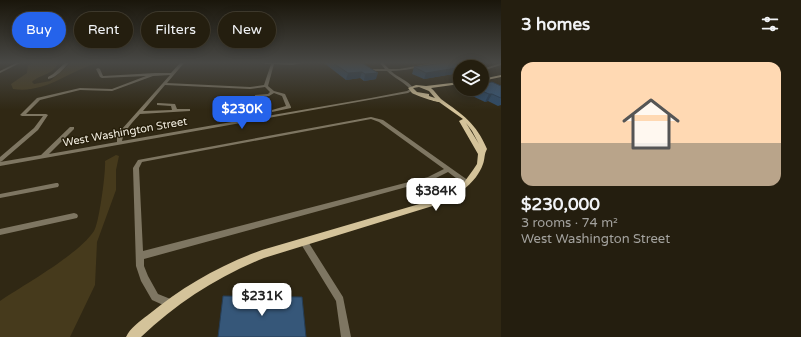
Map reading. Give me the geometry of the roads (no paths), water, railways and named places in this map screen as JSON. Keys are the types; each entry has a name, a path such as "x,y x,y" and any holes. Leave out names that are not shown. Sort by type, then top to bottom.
{"main road":[{"path":"411,89 453,85"},
{"path":"420,94 433,93 436,90 453,86"},
{"path":"132,337 170,304 212,276 237,263 436,202 450,195 467,183 480,165 481,153 484,149 481,139 472,126 458,112 436,98 433,93 422,87"},
{"path":"411,89 420,94 433,98 461,119 481,153"}],"street":[{"path":"0,160 41,124 46,115 22,115 39,99 80,89 112,90 142,79"},
{"path":"119,143 120,136 124,130 167,79"},
{"path":"266,86 268,79"},
{"path":"399,79 411,89"},
{"path":"405,79 422,87"},
{"path":"163,84 250,88 266,86 273,92 284,95 289,107 274,110"},
{"name":"West Washington Street","path":"0,164 363,101 408,92 411,89"},
{"path":"256,96 269,95 273,92"},
{"name":"West Washington Street","path":"371,99 420,94"},
{"path":"159,104 173,105 175,111"},
{"path":"139,112 188,110"},
{"path":"170,304 155,297 144,278 140,266 136,168 140,161 371,118 382,121 467,183"},
{"path":"43,156 72,128"},
{"path":"140,256 430,179 448,170"},
{"path":"0,196 56,185"},
{"path":"0,232 74,216"},
{"path":"304,242 340,300 346,337"}]}
